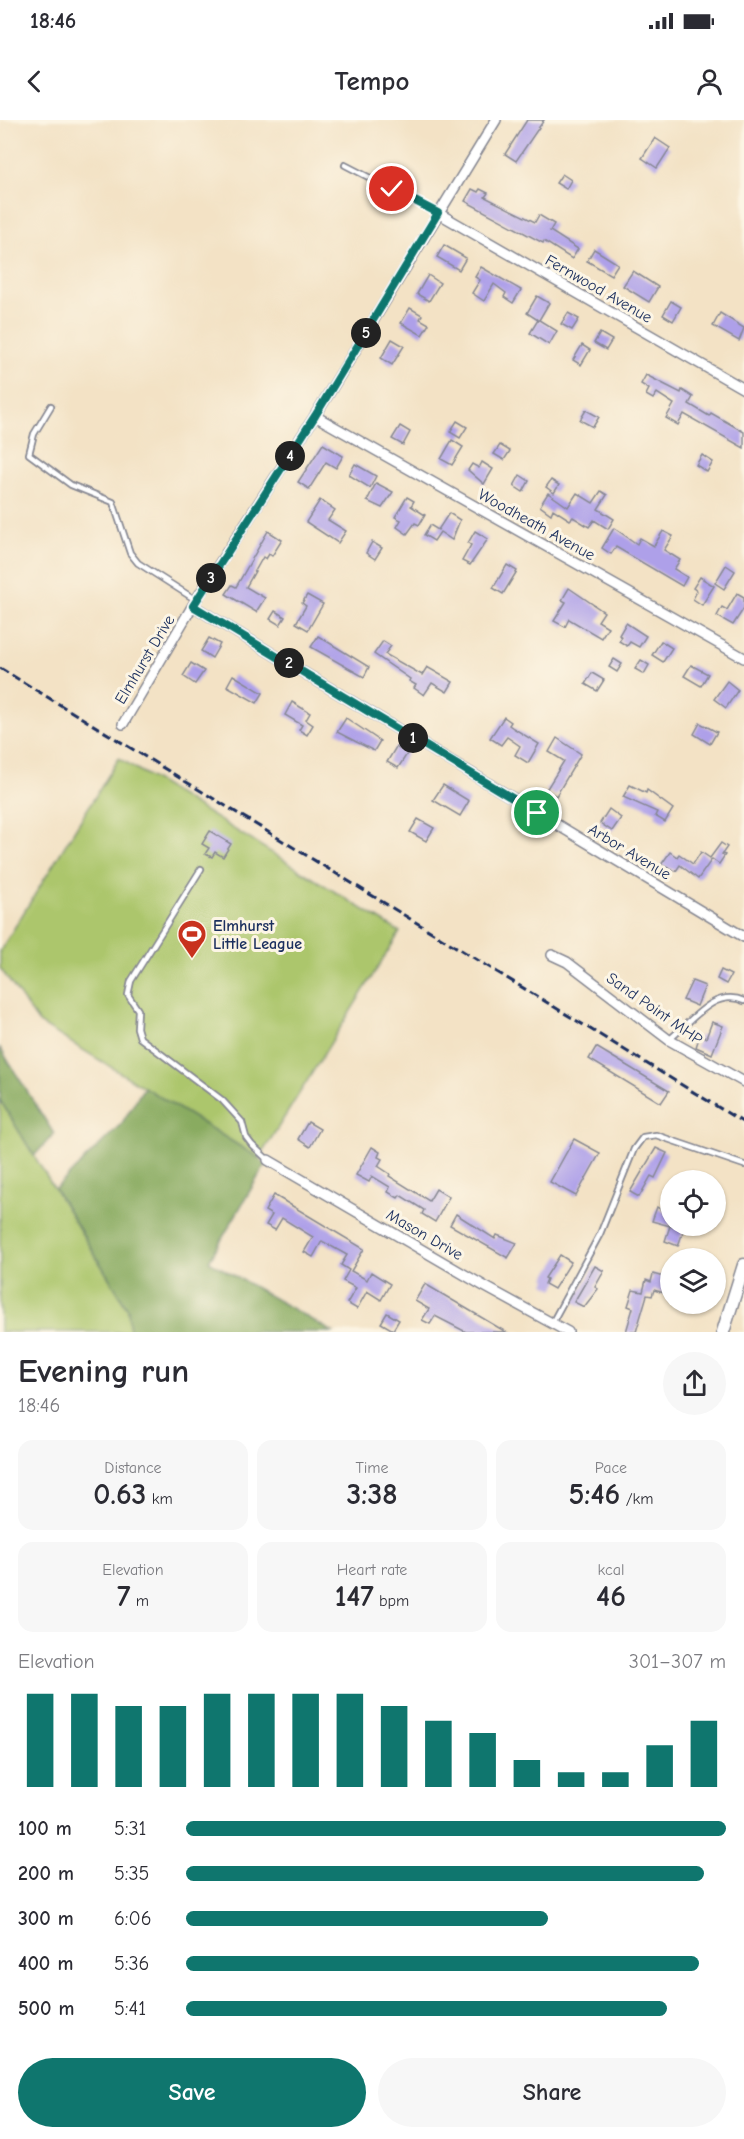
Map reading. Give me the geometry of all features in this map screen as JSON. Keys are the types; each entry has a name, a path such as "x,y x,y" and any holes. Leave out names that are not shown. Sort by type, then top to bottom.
{"street":[{"name":"Elmhurst Drive","path":"123,724 194,603 315,416 496,120"},
{"name":"Fernwood Avenue","path":"438,213 744,389"},
{"name":"Woodheath Avenue","path":"315,416 744,658"},
{"name":"Arbor Avenue","path":"194,603 744,938"},
{"name":"Sand Point MHP","path":"552,955 567,962 669,1040 744,1082"},
{"name":"Mason Drive","path":"268,1160 568,1332"},
{"path":"723,1332 744,1265"}],"lane":[{"path":"345,165 438,213"},
{"path":"51,406 34,434 29,453 71,485 113,502 130,553 138,563 194,603"},
{"path":"201,869 131,981 128,995 138,1010 137,1028 140,1038 222,1100 242,1122 246,1137 252,1145 268,1160"},
{"path":"669,1040 717,1000 733,997 744,1002"},
{"path":"552,1323 600,1234 634,1149 643,1137 656,1135 744,1165"}],"green space":[{"name":"Elmhurst Little League","path":"119,758 400,932 259,1158 39,1023 0,968 0,951"},
{"path":"0,1048 54,1134 34,1156 0,1100"},
{"path":"144,1087 259,1158 265,1165 209,1261 333,1332 130,1332 128,1309 55,1189 122,1123"},
{"path":"0,1100 128,1309 130,1332 0,1332"}],"building":[{"path":"527,120 544,120 516,161 505,154"},
{"path":"655,138 670,148 657,168 642,158"},
{"path":"562,174 571,180 566,189 556,183"},
{"path":"472,189 478,192 480,189 488,193 485,197 535,222 539,215 554,224 550,231 578,249 572,259 544,241 543,243 465,201"},
{"path":"444,245 466,258 459,270 437,257"},
{"path":"594,249 618,264 611,275 587,261"},
{"path":"481,267 521,290 513,303 504,297 506,293 494,284 484,301 472,293 480,280 475,277"},
{"path":"633,271 658,287 649,302 623,286"},
{"path":"428,275 440,283 429,301 417,294"},
{"path":"537,296 549,303 539,320 557,331 549,345 530,333 538,320 527,313"},
{"path":"671,301 681,307 673,321 663,315"},
{"path":"410,308 422,315 420,319 429,324 422,335 401,323"},
{"path":"568,313 579,319 572,330 561,324"},
{"path":"720,313 744,328 739,341 713,326"},
{"path":"600,333 612,340 606,350 594,343"},
{"path":"392,339 404,346 392,365 381,358"},
{"path":"582,345 590,350 581,365 573,360"},
{"path":"646,375 681,393 682,390 693,397 689,404 709,416 711,413 744,432 744,448 684,414 678,425 666,418 674,404 657,393 653,399 646,395 649,389 641,384"},
{"path":"586,410 599,417 593,427 580,420"},
{"path":"457,421 467,427 460,438 450,432"},
{"path":"400,426 410,432 403,445 392,439"},
{"path":"452,440 463,447 452,465 441,459"},
{"path":"323,444 343,456 336,468 326,462 309,489 298,482"},
{"path":"500,445 510,451 504,460 494,454"},
{"path":"702,455 713,462 707,472 696,465"},
{"path":"482,462 493,469 484,484 468,470 472,464 479,468"},
{"path":"355,464 376,476 370,488 349,475"},
{"path":"520,475 529,481 523,492 514,486"},
{"path":"551,480 559,485 554,493 546,487"},
{"path":"376,483 393,492 382,508 367,501"},
{"path":"601,491 607,495 598,509 614,519 608,529 594,520 589,527 573,517 570,520 553,509 551,514 540,506 548,493 568,507 577,493 593,503"},
{"path":"407,497 414,501 411,506 425,515 419,525 415,523 407,534 397,527 401,520 395,517"},
{"path":"320,500 335,510 328,520 346,531 338,543 306,522"},
{"path":"449,513 460,520 452,540 440,532 434,541 424,535 430,525 438,530"},
{"path":"614,528 637,544 640,538 654,546 663,531 673,536 664,550 680,560 674,569 687,577 682,586 616,547 611,554 602,548"},
{"path":"268,531 282,540 272,556 269,554 266,559 263,557 246,587 265,598 256,612 226,594 232,585 236,587"},
{"path":"475,531 488,539 470,565 462,561 471,545 468,543"},
{"path":"372,542 382,548 375,559 366,553"},
{"path":"507,565 517,571 503,594 493,588"},
{"path":"726,565 735,571 724,589 715,583"},
{"path":"700,577 714,586 702,605 693,599 697,591 693,588"},
{"path":"569,588 604,612 598,621 608,627 601,638 569,619 565,627 554,621 566,602 562,600"},
{"path":"737,593 744,597 744,608 733,625 717,616 722,607 727,610"},
{"path":"307,595 323,604 308,630 296,623 306,606 302,603"},
{"path":"275,611 285,617 280,625 270,619"},
{"path":"626,623 646,636 639,647 630,642 627,646 619,641 622,637 619,635"},
{"path":"318,636 369,667 364,677 311,647"},
{"path":"209,638 220,644 212,658 201,651"},
{"path":"383,641 391,646 385,654 422,675 427,667 453,682 447,692 432,683 424,695 414,688 416,685 409,681 410,679 374,654"},
{"path":"661,641 672,648 663,662 652,655"},
{"path":"614,659 622,664 617,672 609,667"},
{"path":"641,660 649,665 644,674 635,669"},
{"path":"191,663 204,671 195,684 183,676"},
{"path":"691,665 708,674 701,686 684,676"},
{"path":"592,673 604,680 597,691 585,684"},
{"path":"233,675 263,693 257,703 227,686"},
{"path":"727,681 738,690 726,708 714,699"},
{"path":"292,702 310,713 306,720 313,725 307,735 299,730 302,725 285,715"},
{"path":"504,717 511,722 509,725 539,744 528,763 515,755 520,746 507,737 501,745 490,738"},
{"path":"346,718 380,741 374,751 337,732"},
{"path":"700,723 717,732 710,744 694,734"},
{"path":"557,738 581,754 556,796 546,790 564,761 549,752"},
{"path":"396,747 407,754 398,768 387,762"},
{"path":"443,785 469,801 460,816 433,800"},
{"path":"630,785 646,793 647,790 673,809 665,822 655,816 657,812 623,797"},
{"path":"609,809 621,818 612,831 600,823"},
{"path":"418,819 434,828 426,841 410,832"},
{"path":"210,831 231,844 223,857 215,852 212,857 205,854 209,848 202,844"},
{"path":"721,843 727,847 722,854 725,855 719,864 712,859 698,879 680,865 676,871 661,865 670,852 677,857 679,854 693,864 701,852 710,858"},
{"path":"721,970 731,975 726,984 717,979"},
{"path":"692,981 705,986 697,1006 683,1000"},
{"path":"712,1022 723,1026 712,1054 696,1047 700,1035 706,1038"},
{"path":"596,1047 669,1091 661,1103 589,1059"},
{"path":"308,1122 320,1129 310,1147 298,1139"},
{"path":"574,1139 600,1153 576,1196 550,1182"},
{"path":"372,1147 380,1152 378,1157 382,1159 378,1166 390,1174 389,1176 429,1201 436,1189 449,1197 435,1222 422,1214 424,1210 400,1195 398,1198 388,1192 390,1187 372,1176 369,1182 356,1175"},
{"path":"656,1148 667,1153 655,1178 651,1176 639,1197 630,1192"},
{"path":"274,1195 364,1249 351,1271 367,1280 371,1272 390,1284 381,1300 367,1291 357,1309 347,1303 356,1288 343,1281 349,1270 341,1265 347,1255 322,1241 313,1257 304,1252 313,1237 282,1218 275,1230 266,1225 272,1215 265,1211"},
{"path":"657,1207 660,1209 660,1223 652,1221"},
{"path":"456,1214 495,1239 497,1235 517,1243 508,1258 450,1225"},
{"path":"667,1236 682,1236 678,1246 665,1241"},
{"path":"560,1255 571,1262 554,1289 545,1284 547,1279 545,1278"},
{"path":"595,1266 604,1271 595,1287 598,1289 584,1307 574,1302"},
{"path":"653,1274 660,1276 660,1292 654,1290 652,1296 647,1295 636,1332 626,1332 633,1308 628,1306 633,1290 643,1292 646,1280 651,1282"},
{"path":"425,1284 506,1332 466,1332 435,1316 430,1324 422,1320 429,1309 415,1301"},
{"path":"387,1313 399,1320 393,1330 381,1323"}],"railway":[{"path":"0,668 744,1123"}],"place":[{"name":"Elmhurst Little League","path":"192,960"}],"route":[{"path":"392,189 438,213 315,416 193,606 537,813"}]}
